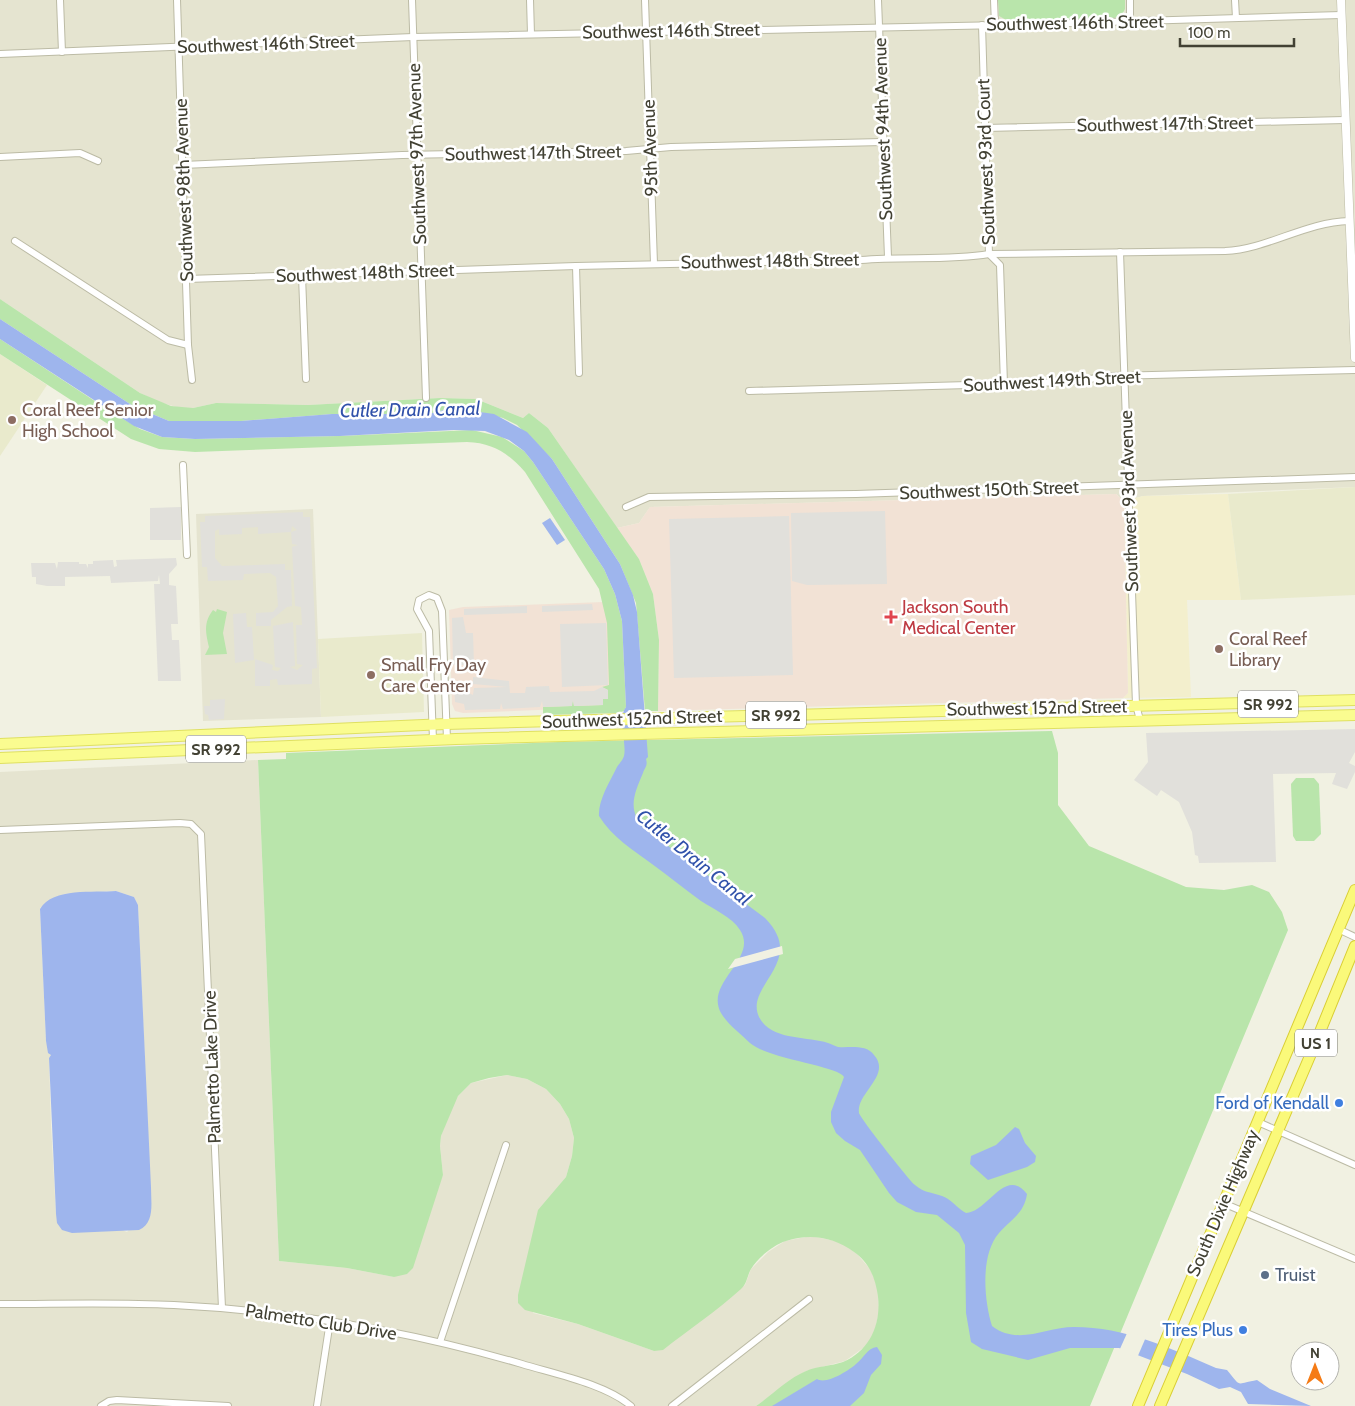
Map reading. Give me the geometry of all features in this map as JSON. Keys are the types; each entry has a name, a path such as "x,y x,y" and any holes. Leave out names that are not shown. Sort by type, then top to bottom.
{"highway":[{"name":"South Dixie Highway","path":"1138,1406 1355,890"},
{"name":"South Dixie Highway","path":"1160,1406 1313,1050 1355,946"}],"main road":[{"name":"Southwest 152nd Street","path":"0,744 432,724 1136,705 1270,704 1354,699"},
{"path":"1262,717 1269,709 1270,704"},
{"name":"Southwest 152nd Street","path":"0,758 447,739 1355,715"}],"street":[{"path":"60,0 62,52"},
{"name":"Southwest 98th Avenue","path":"178,0 188,345 192,380"},
{"name":"Southwest 97th Avenue","path":"412,0 426,398"},
{"path":"530,0 531,34"},
{"name":"95th Avenue","path":"645,0 654,264"},
{"name":"Southwest 94th Avenue","path":"878,0 888,257"},
{"path":"994,0 995,25"},
{"path":"1130,0 1130,22"},
{"path":"1235,0 1236,18"},
{"path":"1341,0 1355,358"},
{"name":"Southwest 146th Street","path":"0,54 413,37 1130,22 1341,15"},
{"name":"Southwest 93rd Court","path":"982,25 988,254 1000,265 1004,384"},
{"name":"Southwest 147th Street","path":"984,128 1345,120"},
{"name":"Southwest 147th Street","path":"183,165 418,155 883,142"},
{"path":"0,157 80,153 98,161"},
{"name":"Southwest 148th Street","path":"187,279 422,270 861,260 888,257 972,256 1016,253 1240,250 1314,227 1349,221"},
{"path":"15,241 168,340 188,345"},
{"name":"Southwest 93rd Avenue","path":"1120,252 1136,705 1140,720"},
{"path":"576,266 579,373"},
{"path":"302,276 306,379"},
{"name":"Southwest 149th Street","path":"749,391 1004,384 1125,376 1355,370"},
{"path":"183,465 186,554"},
{"name":"Southwest 150th Street","path":"626,507 649,498 1355,477"},
{"path":"433,740 429,631 417,609 419,600 429,595 437,598 442,611 447,739"},
{"name":"Palmetto Lake Drive","path":"0,830 180,822 191,824 197,828 203,841 222,1308"},
{"path":"1338,930 1355,937"},
{"path":"1258,1122 1355,1165"},
{"path":"440,1342 506,1145"},
{"path":"1223,1203 1355,1259"},
{"path":"672,1406 809,1300"},
{"name":"Palmetto Club Drive","path":"0,1304 105,1302 222,1308 330,1321 440,1342 557,1374 609,1393 631,1406"},
{"path":"317,1406 330,1321"},
{"path":"101,1406 109,1401 117,1400 228,1406"}],"shaded area":[{"path":"0,0 998,0 999,16 1009,21 1112,19 1124,13 1125,0 1355,0 1355,487 1143,496 1124,501 1116,494 650,507 639,523 617,528 548,428 529,413 523,418 476,399 440,398 308,405 216,403 193,408 180,408 159,402 140,393 0,299"},
{"name":"Coral Reef Senior High School","path":"0,354 47,385 0,456"},
{"path":"1355,487 1355,595 1241,600 1228,494"},
{"name":"Jackson South Medical Center","path":"1116,494 1124,501 1128,693 1123,698 658,711 659,640 653,594 639,559 617,528 639,523 650,507"},
{"path":"1228,494 1241,600 1187,600 1191,697 1123,698 1128,693 1124,501 1143,496"},
{"path":"181,507 181,540 150,540 150,508"},
{"path":"313,509 321,717 203,721 196,514"},
{"path":"885,511 887,584 807,585 792,581 791,513"},
{"path":"303,512 303,517 310,517 317,668 312,669 312,684 278,685 277,679 270,680 270,686 255,686 255,659 273,665 272,670 278,671 281,668 275,667 273,626 293,622 295,666 290,667 297,670 303,665 297,664 296,625 302,625 301,607 295,606 292,547 298,545 292,544 291,532 258,534 258,527 242,528 242,534 219,535 219,529 215,531 215,558 222,566 285,564 285,570 291,570 292,606 287,607 271,620 271,626 256,626 256,613 273,612 278,606 276,577 270,573 244,574 243,580 208,581 207,567 202,567 200,522 205,522 205,516","holes":["292,526 297,530 291,532"]},
{"path":"789,516 793,675 674,678 669,519"},
{"path":"176,558 177,565 169,574 169,585 176,586 178,624 171,624 172,640 179,640 181,681 158,681 154,584 160,584 159,575 158,581 111,583 110,576 65,577 65,586 36,584 36,577 32,577 31,563 55,563 57,569 58,562 79,562 79,564 86,564 88,568 88,564 93,564 93,561 113,560 114,567 117,566 116,560"},
{"path":"604,602 610,631 610,707 463,713 455,711 452,704 449,610 463,607"},
{"path":"592,604 593,610 542,612 542,606"},
{"path":"527,606 527,613 464,615 464,609"},
{"path":"246,613 247,627 252,627 254,660 235,663 233,614"},
{"path":"463,617 466,633 473,633 474,665 453,665 452,618"},
{"path":"606,623 608,685 562,687 560,624"},
{"name":"Small Fry Day Care Center","path":"422,633 424,712 321,717 318,639"},
{"path":"473,677 509,681 510,693 525,693 526,687 549,686 550,692 594,691 602,687 608,690 608,699 603,699 603,705 574,706 573,700 572,706 543,707 542,701 540,707 503,709 501,703 500,709 465,710 464,704 455,702 454,683 468,684 469,693 473,695 474,688 507,687 473,684"},
{"path":"225,699 224,719 209,720 208,715 205,714 204,706 210,706 210,700"},
{"path":"1355,729 1355,752 1349,763 1355,766 1355,772 1347,789 1332,784 1336,773 1273,774 1276,862 1199,863 1198,856 1195,855 1192,832 1179,802 1161,790 1157,796 1134,780 1148,762 1146,733"},
{"path":"258,760 279,1261 347,1268 394,1277 443,1175 440,1146 441,1136 450,1110 458,1096 471,1083 507,1075 527,1079 546,1089 560,1104 569,1119 574,1138 572,1156 566,1177 555,1191 533,1313 578,1324 654,1351 745,1285 751,1269 768,1252 785,1241 811,1236 841,1242 857,1254 870,1269 877,1285 879,1310 875,1331 866,1346 845,1361 806,1371 756,1406 0,1406 0,772","holes":["116,891 134,897 138,905 151,1205 127,1232 122,1230 85,1232 56,1214 51,1125 49,1058 51,1055 46,1041 40,908 64,894"]}],"green space":[{"path":"998,0 1125,0 1125,9 1122,15 1112,19 1008,21 999,16"},
{"path":"0,299 140,393 171,406 193,408 216,403 308,405 440,398 476,399 523,418 529,413 548,428 639,559 653,594 659,640 658,711 645,711 636,603 620,564 552,459 517,425 503,418 480,412 447,413 444,410 428,414 333,414 241,421 169,421 133,406 0,319"},
{"path":"0,339 110,411 140,429 162,437 195,439 340,436 472,430 502,437 524,451 533,462 604,569 615,594 622,621 626,707 624,711 617,713 543,715 543,707 571,706 573,700 574,706 603,705 603,699 608,699 608,690 602,687 609,685 607,623 599,589 525,472 506,454 485,444 467,442 195,452 159,449 131,439 0,354"},
{"path":"217,609 227,612 223,633 227,654 205,655 209,647 206,633 208,619 213,610 216,612"},
{"path":"1052,731 1058,753 1058,805 1089,846 1186,887 1224,890 1252,885 1269,892 1282,912 1288,930 1090,1406 756,1406 800,1374 815,1368 843,1362 852,1357 867,1344 872,1336 878,1317 878,1297 876,1284 868,1266 859,1256 846,1247 822,1238 804,1237 781,1243 771,1249 754,1265 745,1285 741,1289 663,1350 654,1351 578,1324 525,1310 518,1303 518,1295 538,1210 566,1177 572,1156 574,1138 569,1119 560,1104 546,1089 527,1079 507,1075 471,1083 458,1096 441,1136 440,1146 443,1175 413,1268 407,1274 394,1277 347,1268 279,1261 258,760 286,759 286,753 558,742"},
{"path":"1296,778 1314,778 1319,784 1321,834 1314,841 1296,841 1293,836 1291,784"}],"water":[{"path":"0,319 133,406 169,421 241,421 332,414 428,414 444,410 448,413 480,412 494,414 527,432 552,459 620,564 633,595 637,612 648,757 635,795 635,815 644,828 765,918 776,934 780,948 778,960 760,994 757,1005 759,1017 765,1025 781,1034 829,1043 838,1047 867,1049 874,1055 878,1062 879,1070 863,1098 859,1113 867,1126 918,1188 945,1197 966,1213 982,1206 1004,1187 1011,1185 1019,1187 1027,1194 1023,1207 999,1233 989,1253 985,1278 987,1304 992,1326 1012,1335 1032,1334 1074,1327 1093,1328 1129,1335 1164,1346 1216,1368 1227,1370 1239,1383 1257,1380 1270,1389 1311,1406 1248,1404 1241,1392 1230,1387 1219,1389 1187,1374 1119,1348 1070,1348 1028,1360 982,1349 971,1342 966,1313 965,1245 959,1233 937,1215 916,1212 897,1202 860,1150 836,1133 831,1122 831,1112 844,1077 830,1069 759,1049 727,1021 721,1013 718,1002 719,991 743,951 744,941 737,925 701,901 623,843 604,824 599,816 604,792 625,751 622,724 623,712 626,707 622,621 615,594 604,569 524,451 509,440 485,431 454,430 340,436 195,439 162,437 134,426 0,339"},
{"path":"550,518 565,540 557,545 542,523"},
{"path":"116,891 134,897 138,905 151,1212 148,1223 139,1230 72,1233 62,1230 57,1223 56,1214 49,1058 51,1055 48,1053 46,1041 40,909 54,897 64,894"},
{"path":"1015,1127 1019,1129 1025,1143 1036,1156 1035,1162 1027,1167 988,1180 970,1164 971,1156 996,1145"},
{"path":"877,1347 882,1355 881,1364 871,1375 864,1393 850,1406 772,1406 817,1379 831,1379 843,1373 856,1364 868,1351"}],"pier":[{"path":"782,946 783,954 728,969 735,959"},
{"path":"1128,1331 1146,1337 1137,1358 1119,1351"}],"place":[{"name":"Coral Reef Senior High School","path":"12,420"},
{"name":"Jackson South Medical Center","path":"891,617"},
{"name":"Coral Reef Library","path":"1219,649"},
{"name":"Small Fry Day Care Center","path":"371,675"},
{"name":"Ford of Kendall","path":"1339,1103"},
{"name":"Truist","path":"1265,1275"},
{"name":"Tires Plus","path":"1243,1330"}],"water label":[{"name":"Cutler Drain Canal","path":"410,409"},
{"name":"Cutler Drain Canal","path":"694,857"}]}
